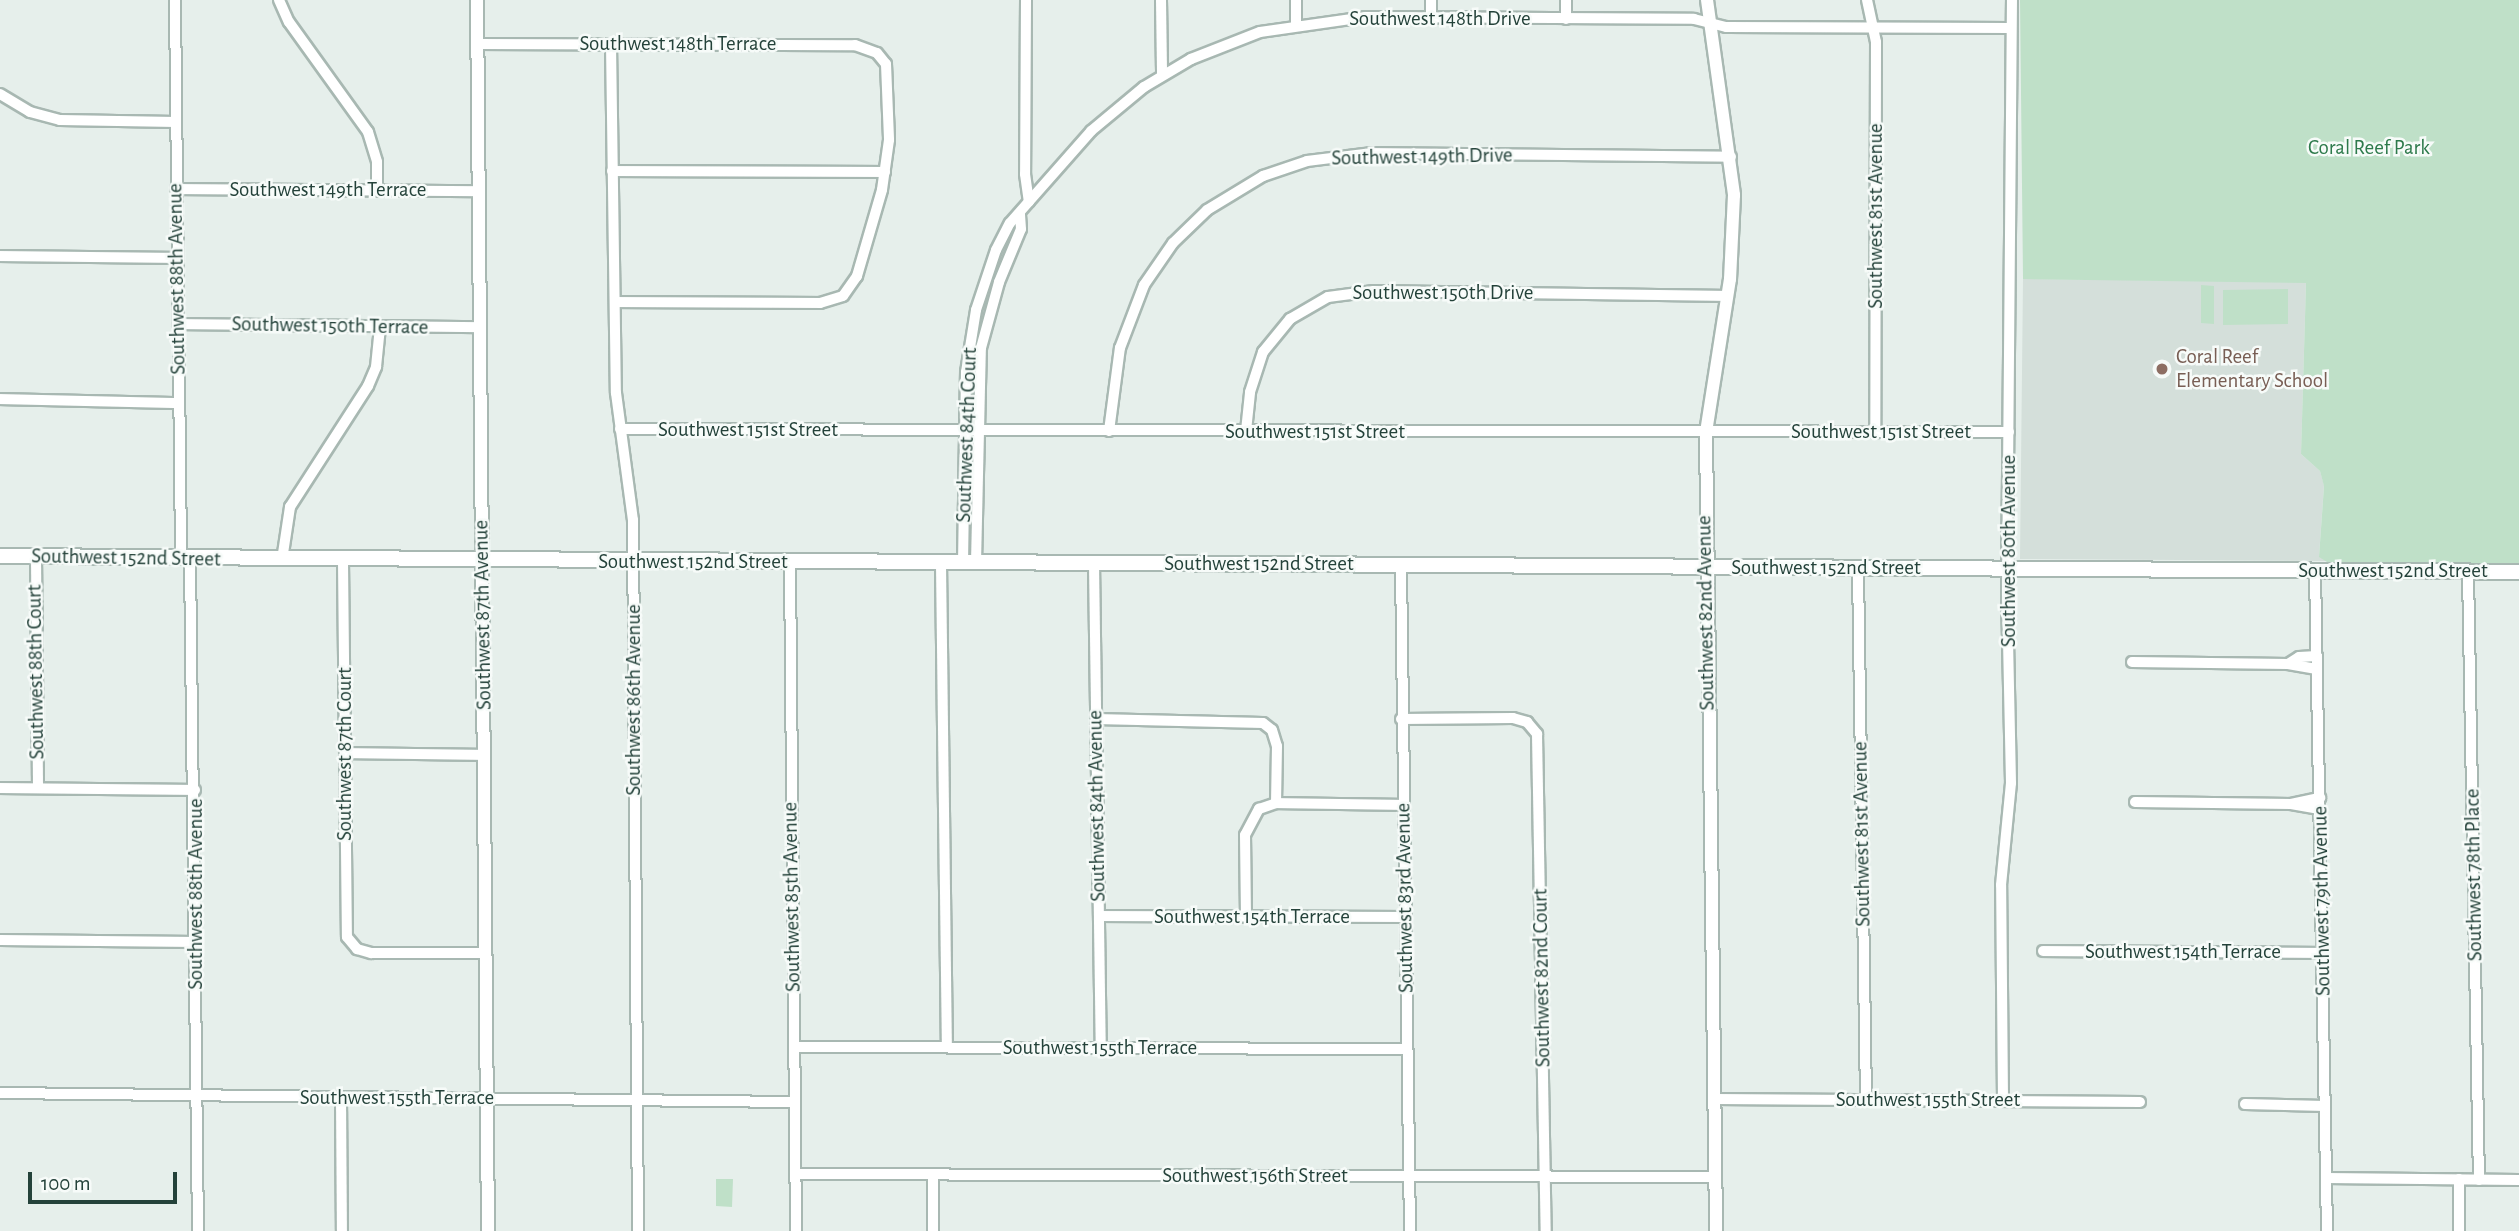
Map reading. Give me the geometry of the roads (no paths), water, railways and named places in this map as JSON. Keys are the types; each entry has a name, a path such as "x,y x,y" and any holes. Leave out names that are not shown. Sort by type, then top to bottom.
{"main road":[{"name":"Southwest 152nd Street","path":"0,556 482,563 790,562 2519,572"}],"street":[{"name":"Southwest 88th Avenue","path":"175,0 179,403 195,790 198,1231"},
{"path":"279,0 289,22 368,132 375,153 377,190"},
{"name":"Southwest 87th Avenue","path":"477,0 488,1231"},
{"path":"1026,0 1025,174 1029,202"},
{"path":"1161,0 1162,75"},
{"path":"1296,0 1296,24"},
{"path":"1431,0 1431,18"},
{"path":"1566,0 1566,19"},
{"name":"Southwest 82nd Avenue","path":"1707,0 1731,157 1734,230 1706,432 1704,568 1716,1231"},
{"name":"Southwest 81st Avenue","path":"1867,0 1873,28 1875,433"},
{"name":"Southwest 80th Avenue","path":"2003,1100 2001,885 2011,796 2009,432 2012,0"},
{"name":"Southwest 148th Drive","path":"1020,213 1105,118 1162,75 1227,43 1296,24 1357,17 1566,19 1709,23 1726,27 2011,28"},
{"name":"Southwest 148th Terrace","path":"477,44 843,45 877,53 889,78 885,172"},
{"name":"Southwest 86th Avenue","path":"611,44 614,302 620,429 632,496 638,1231"},
{"path":"0,94 30,112 60,120 176,122"},
{"name":"Southwest 149th Drive","path":"1110,431 1120,348 1144,285 1173,243 1207,211 1263,176 1326,157 1371,153 1731,157"},
{"path":"612,171 885,172 849,290 820,303 614,302"},
{"name":"Southwest 149th Terrace","path":"176,189 479,191"},
{"name":"Southwest 84th Court","path":"970,563 981,348 999,282 1021,229 1020,213"},
{"name":"Southwest 84th Court","path":"970,563 963,431 976,310 999,243 1020,213"},
{"path":"0,256 177,258"},
{"name":"Southwest 150th Drive","path":"1246,431 1250,392 1264,352 1290,319 1328,297 1374,292 1726,296"},
{"name":"Southwest 150th Terrace","path":"178,324 481,327"},
{"path":"282,560 290,507 368,386 376,367 380,327"},
{"path":"0,399 179,403"},
{"name":"Southwest 151st Street","path":"620,429 2009,432"},
{"name":"Southwest 88th Court","path":"36,556 38,788"},
{"name":"Southwest 87th Court","path":"343,562 346,925 352,945 379,953 486,953"},
{"name":"Southwest 85th Avenue","path":"790,562 796,1231"},
{"path":"941,564 947,1047"},
{"name":"Southwest 84th Avenue","path":"1094,564 1101,1048"},
{"name":"Southwest 83rd Avenue","path":"1401,565 1410,1231"},
{"name":"Southwest 81st Avenue","path":"1858,569 1866,1099"},
{"name":"Southwest 79th Avenue","path":"2315,571 2327,1231"},
{"name":"Southwest 78th Place","path":"2468,571 2479,1180"},
{"path":"2288,664 2299,657 2317,656"},
{"path":"2132,662 2288,664 2317,669"},
{"name":"Southwest 82nd Court","path":"1401,719 1513,718 1532,726 1539,748 1546,1231"},
{"path":"1096,719 1250,720 1268,726 1277,746 1276,803"},
{"path":"345,753 485,755"},
{"path":"0,788 195,790"},
{"path":"2135,802 2320,804"},
{"path":"1246,917 1246,829 1255,813 1276,803 1403,805"},
{"name":"Southwest 154th Terrace","path":"1099,916 1405,917"},
{"path":"0,940 196,942"},
{"name":"Southwest 154th Terrace","path":"2043,951 2323,953"},
{"name":"Southwest 155th Terrace","path":"794,1047 1407,1049"},
{"name":"Southwest 155th Terrace","path":"0,1093 795,1102"},
{"path":"341,1098 342,1231"},
{"name":"Southwest 155th Street","path":"1715,1099 2140,1102"},
{"path":"2245,1104 2325,1106"},
{"name":"Southwest 156th Street","path":"795,1174 1715,1177"},
{"path":"933,1175 933,1231"},
{"path":"2326,1178 2519,1180"},
{"path":"2459,1180 2459,1231"}],"place":[{"name":"Coral Reef Elementary School","path":"2162,369"}],"park label":[{"name":"Coral Reef Park","path":"2369,148"}]}
